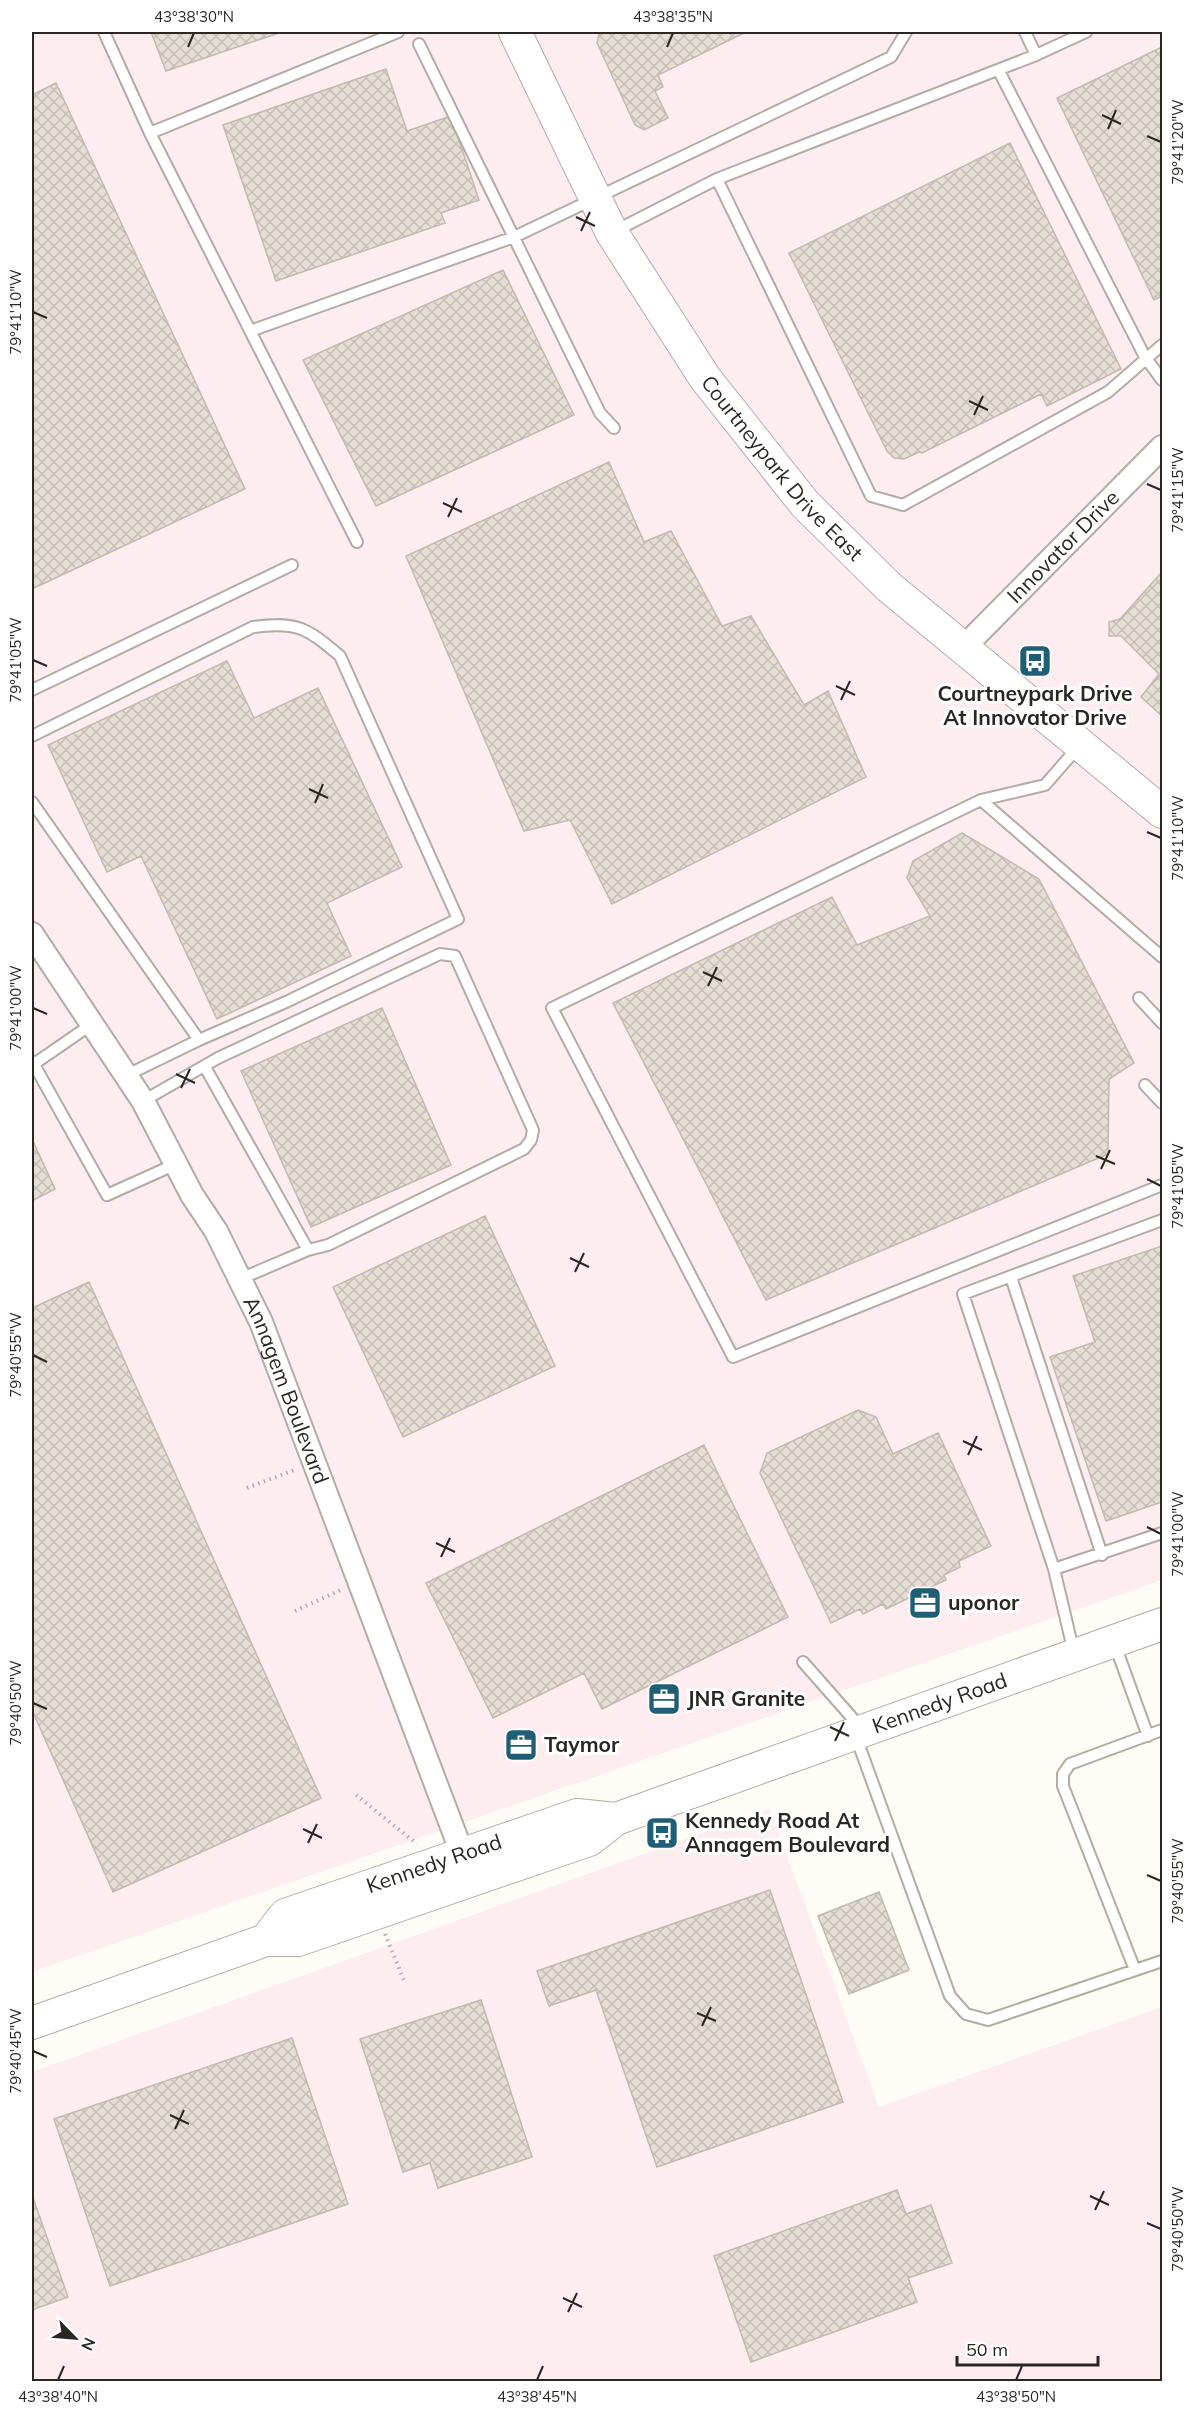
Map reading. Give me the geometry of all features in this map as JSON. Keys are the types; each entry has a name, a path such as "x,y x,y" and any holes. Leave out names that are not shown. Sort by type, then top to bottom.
{"main road":[{"name":"Courtneypark Drive East","path":"514,32 612,232 705,378 806,504 889,587 1162,812"},
{"name":"Kennedy Road","path":"32,2022 266,1940 298,1940 377,1913 467,1867 589,1840 616,1819 1162,1624"},
{"name":"Kennedy Road","path":"266,1940 285,1915 430,1865 467,1867"}],"street":[{"name":"Innovator Drive","path":"964,647 1162,447"},
{"name":"Annagem Boulevard","path":"32,934 143,1101 192,1195 216,1231 261,1322 467,1867"}],"lane":[{"path":"104,32 150,133 357,542"},
{"path":"150,133 398,32"},
{"path":"250,331 514,237 891,57 906,32"},
{"path":"1025,32 1036,55"},
{"path":"612,232 717,179 999,71 1086,32"},
{"path":"418,45 600,413 614,428"},
{"path":"999,71 1145,357 1162,380"},
{"path":"717,179 871,496 903,505 1108,392 1145,357 1162,345"},
{"path":"32,690 292,566"},
{"path":"32,735 253,627 279,624 309,630 340,656 458,919 127,1075"},
{"path":"1081,744 1045,785 981,800 552,1008 734,1357 1162,1185"},
{"path":"981,800 1162,957"},
{"path":"32,802 199,1040"},
{"path":"143,1101 205,1068 218,1058 440,954 454,956 533,1130 531,1140 524,1149 328,1245 308,1250 240,1278"},
{"path":"1139,998 1162,1023"},
{"path":"92,1024 33,1062 108,1195 176,1164"},
{"path":"205,1068 308,1250"},
{"path":"1145,1084 1162,1103"},
{"path":"1075,1656 1054,1569 963,1294 1162,1220"},
{"path":"1011,1277 1102,1555"},
{"path":"1054,1569 1102,1555 1162,1533"},
{"path":"1114,1642 1148,1736"},
{"path":"803,1662 859,1733 950,1996 966,2014 988,2020 1162,1961"},
{"path":"1135,1970 1063,1786 1063,1774 1070,1764 1162,1730"}],"path":[{"path":"247,1488 315,1463"},
{"path":"295,1611 359,1581"},
{"path":"357,1795 419,1846 430,1865"},
{"path":"377,1913 405,1983"}],"shaded area":[{"path":"32,32 1162,32 1162,1580 32,1972"},
{"path":"770,1809 879,2107 1162,2007 1162,2381 32,2381 32,2072"}],"building":[{"path":"151,32 282,32 166,71"},
{"path":"604,32 746,32 658,75 663,87 655,91 668,118 644,130 635,125 597,43 599,34"},
{"path":"1162,47 1162,296 1154,300 1057,98"},
{"path":"386,69 407,131 451,116 479,200 441,213 445,223 276,281 223,125"},
{"path":"56,83 245,489 32,589 32,95"},
{"path":"1010,143 1121,369 1047,406 1041,394 922,453 919,452 904,459 894,458 887,451 789,253"},
{"path":"503,270 574,415 376,506 303,360"},
{"path":"609,462 644,542 671,531 722,626 751,616 804,705 828,691 866,777 612,904 570,820 524,831 406,556"},
{"path":"1162,572 1162,716 1141,697 1159,674 1121,636 1109,636 1109,622 1120,619"},
{"path":"227,661 254,718 318,688 402,867 327,903 351,956 217,1019 141,856 107,872 48,745"},
{"path":"962,833 1039,879 1134,1063 1109,1079 1108,1154 766,1300 613,1003 832,897 857,945 930,916 907,878 913,861"},
{"path":"382,1008 451,1165 311,1227 241,1071"},
{"path":"32,1139 55,1189 32,1201"},
{"path":"485,1216 555,1366 403,1437 333,1287"},
{"path":"1162,1246 1162,1502 1106,1521 1050,1357 1095,1342 1073,1276"},
{"path":"89,1282 321,1798 113,1892 32,1710 32,1308"},
{"path":"858,1410 876,1417 893,1454 938,1433 991,1546 959,1561 960,1567 944,1575 946,1580 886,1609 883,1604 863,1614 860,1609 831,1623 760,1473 767,1453"},
{"path":"704,1445 788,1617 602,1709 584,1673 493,1718 426,1583"},
{"path":"770,1890 843,2102 657,2167 596,1990 549,2006 537,1971"},
{"path":"879,1892 909,1970 849,1994 818,1916"},
{"path":"481,2000 532,2157 438,2188 430,2163 403,2172 360,2039"},
{"path":"292,2038 348,2204 110,2286 54,2119"},
{"path":"897,2190 906,2214 931,2205 952,2263 908,2278 917,2302 751,2362 714,2256"},
{"path":"32,2195 68,2297 32,2310"}],"place":[{"name":"Courtneypark Drive At Innovator Drive","path":"1035,661"},
{"name":"uponor","path":"925,1603"},
{"name":"JNR Granite","path":"664,1699"},
{"name":"Taymor","path":"521,1745"},
{"name":"Kennedy Road At Annagem Boulevard","path":"662,1833"}]}
